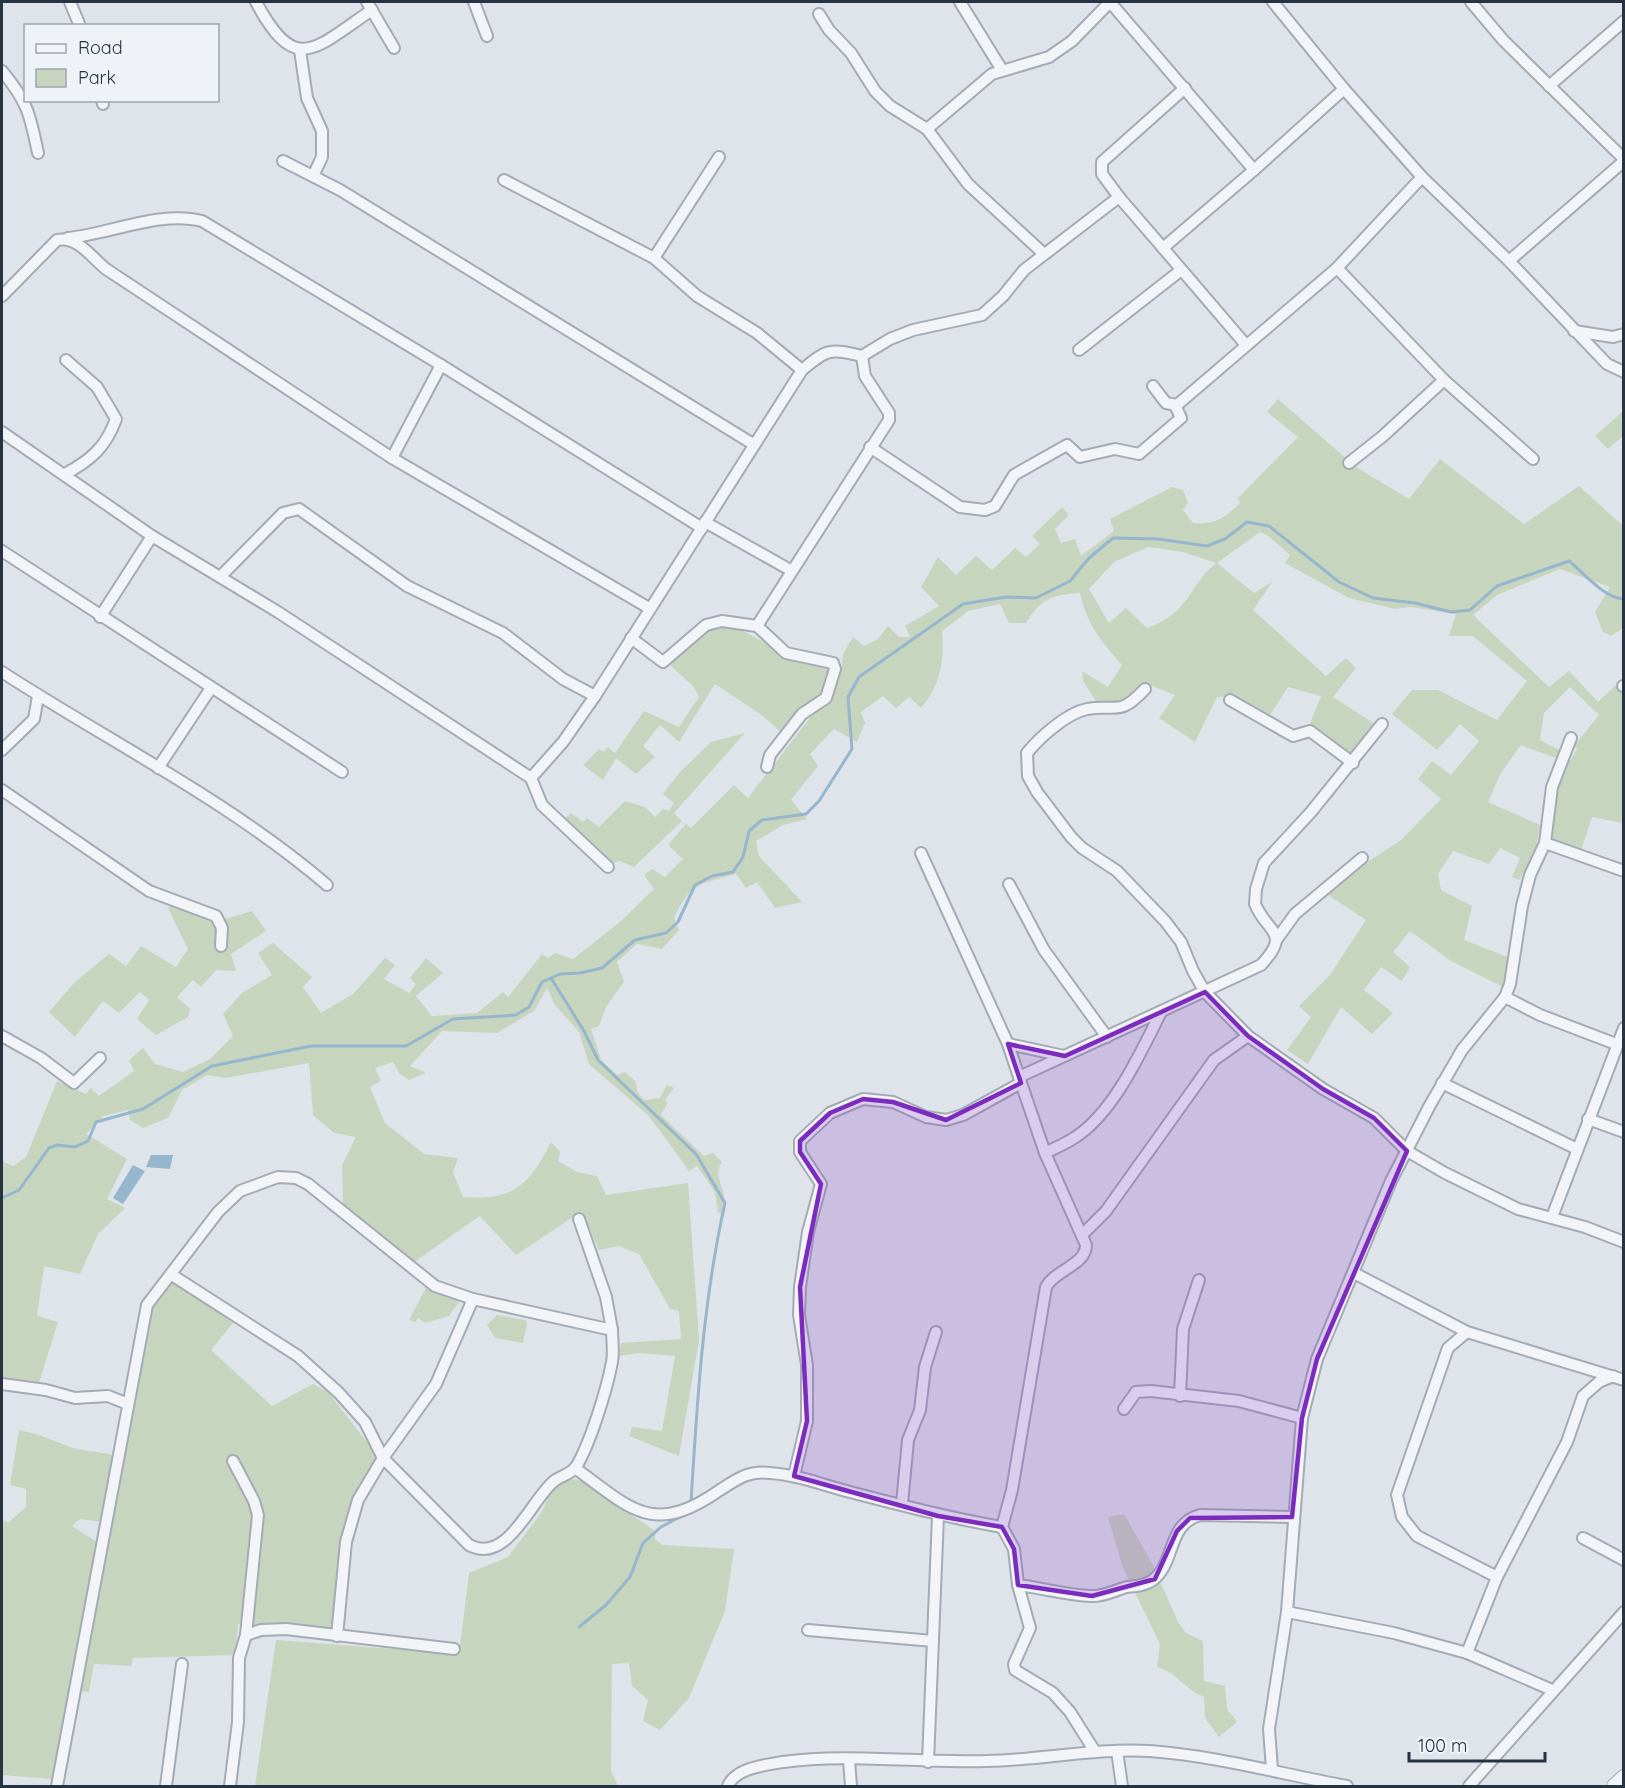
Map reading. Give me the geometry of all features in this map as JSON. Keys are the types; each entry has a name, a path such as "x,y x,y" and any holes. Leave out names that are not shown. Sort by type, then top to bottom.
{"street":[{"path":"70,2 79,24"},
{"path":"256,2 276,36 288,46 300,50 320,45 369,6 394,48"},
{"path":"474,2 487,36"},
{"path":"960,2 1002,70"},
{"path":"927,129 986,78 1002,70 1049,57 1072,41 1110,2 1254,170"},
{"path":"1273,2 1422,177 1509,261 1607,364 1623,372"},
{"path":"1471,2 1503,40 1623,160 1509,261"},
{"path":"819,14 830,30 851,52 875,91 890,106 927,129 968,184 1044,254"},
{"path":"1549,86 1623,21"},
{"path":"300,50 306,98 322,131 322,157 313,176"},
{"path":"2,71 24,100"},
{"path":"1185,88 1102,162 1102,174 1180,271 1246,345"},
{"path":"1163,248 1254,170 1344,88"},
{"path":"25,102 29,110 38,153"},
{"path":"654,258 719,157"},
{"path":"283,161 340,190 753,444"},
{"path":"1174,405 1336,268 1422,177"},
{"path":"504,180 654,258 697,296 757,333 802,370"},
{"path":"531,778 563,742 595,696 802,370 828,350 836,349 862,356 890,339 913,330 982,315 1003,296 1024,270 1119,197"},
{"path":"2,296 57,240 92,236 166,220 202,221 704,525 792,571"},
{"path":"67,238 78,244 106,269 392,458 649,608"},
{"path":"1336,268 1444,380 1533,459"},
{"path":"1079,350 1180,271"},
{"path":"1574,331 1613,337 1623,334"},
{"path":"757,626 870,447 888,423 890,416 866,376 862,356"},
{"path":"65,474 85,463 101,450 116,419 111,405 97,387 66,360"},
{"path":"392,458 441,364"},
{"path":"1349,463 1383,436 1444,380"},
{"path":"870,447 960,507 985,510 995,506 1014,476 1067,445 1080,457 1115,449 1139,454 1176,425 1181,418 1174,405 1166,403 1153,386"},
{"path":"2,432 152,536 288,618 531,778 542,805 608,867"},
{"path":"220,577 283,513 299,509 407,586 503,633 562,679 595,696"},
{"path":"100,617 152,536"},
{"path":"2,551 100,617 342,772"},
{"path":"631,638 663,662 709,623 722,621 757,626 786,653 834,663 835,669 826,698 802,714 770,755 767,767"},
{"path":"2,672 158,768 290,854 327,885"},
{"path":"158,768 211,688"},
{"path":"1145,689 1133,701 1121,707 1110,710 1088,709 1073,715 1030,750 1026,767 1037,792 1071,837 1082,848 1117,871 1173,931 1181,942 1192,971 1205,992 1248,1036 1323,1089 1374,1118 1407,1151 1518,1209 1552,1217 1623,1242"},
{"path":"2,750 34,719 38,696"},
{"path":"1230,700 1293,736 1310,731 1353,763"},
{"path":"1277,939 1275,932 1255,904 1260,870 1270,855 1353,763 1382,724"},
{"path":"1272,1769 1269,1729 1287,1612 1292,1517 1302,1418 1325,1335 1354,1273 1392,1181 1442,1083 1462,1050 1505,997 1510,984 1522,906 1530,875 1545,843 1552,787 1571,738"},
{"path":"2,790 143,887 216,916 222,928 221,946"},
{"path":"1545,843 1623,871"},
{"path":"921,853 1008,1044 1045,1153 1086,1245 1085,1254 1056,1274 1046,1287 1012,1490 1002,1527 1014,1549 1018,1585 1030,1628 1014,1664 1015,1670 1053,1693 1071,1712 1094,1750"},
{"path":"794,1476 807,1421 807,1365 799,1315 800,1287 808,1232 821,1184 800,1152 800,1141 830,1113 869,1098 893,1102 926,1117 946,1120 963,1115 1065,1056 1230,979 1257,969 1268,957 1277,939 1295,914 1362,858"},
{"path":"1009,884 1044,950 1107,1037"},
{"path":"1505,997 1540,1015 1616,1044"},
{"path":"1045,1153 1075,1138 1095,1119 1135,1066 1161,1012"},
{"path":"1552,1217 1623,1028"},
{"path":"2,1036 41,1058 74,1083 100,1058"},
{"path":"1082,1235 1106,1211 1214,1060 1248,1036"},
{"path":"1008,1044 1065,1056"},
{"path":"1442,1083 1577,1149"},
{"path":"1588,1119 1623,1132"},
{"path":"57,1786 147,1305 230,1200 240,1191 278,1177 296,1178 308,1184 427,1281 473,1299 612,1330"},
{"path":"172,1275 298,1356 365,1422 383,1458 469,1545 480,1551 496,1547 522,1523 553,1483 575,1468 591,1430 612,1360 612,1330 606,1297 579,1219"},
{"path":"1354,1273 1467,1332 1618,1378"},
{"path":"1180,1396 1183,1329 1199,1280"},
{"path":"337,1636 346,1542 358,1500 383,1458 436,1384 473,1299"},
{"path":"902,1504 908,1440 921,1410 925,1367 936,1332"},
{"path":"1467,1332 1448,1348 1397,1495 1402,1517 1417,1536 1497,1577"},
{"path":"1467,1653 1497,1577 1567,1442 1583,1396 1599,1382 1618,1378"},
{"path":"2,1384 46,1390 75,1398 108,1396 128,1404"},
{"path":"1124,1408 1136,1392 1151,1391 1239,1401 1302,1418"},
{"path":"230,1786 238,1722 240,1658 246,1635 258,1515 254,1501 233,1461"},
{"path":"575,1468 632,1510 653,1515 667,1515 709,1498 744,1474 766,1472 794,1476 902,1504 938,1516 1002,1527"},
{"path":"1018,1585 1092,1596 1105,1595 1144,1585 1155,1579 1163,1568 1177,1531 1190,1518 1200,1515 1292,1517"},
{"path":"928,1762 938,1516"},
{"path":"1583,1538 1623,1560"},
{"path":"1287,1612 1394,1633 1467,1653 1552,1690"},
{"path":"1469,1786 1623,1612"},
{"path":"246,1635 261,1630 286,1629 454,1649"},
{"path":"808,1630 933,1641"},
{"path":"166,1786 182,1664"},
{"path":"728,1786 732,1779 740,1773 782,1762 849,1760 928,1762 1040,1758 1094,1750 1185,1754 1272,1769 1347,1786"},
{"path":"1117,1751 1122,1786"},
{"path":"849,1760 851,1786"},
{"path":"1614,1786 1623,1777"}],"highlighted area":[{"path":"1205,992 1248,1036 1323,1089 1374,1118 1407,1151 1317,1359 1302,1418 1292,1517 1190,1518 1177,1531 1155,1579 1092,1596 1018,1585 1014,1549 1002,1527 938,1516 794,1476 807,1421 800,1287 821,1184 800,1152 800,1141 830,1113 863,1099 893,1102 946,1120 1021,1083 1008,1044 1065,1056"}],"green space":[{"path":"1278,399 1356,467 1409,499 1440,459 1524,524 1579,486 1621,524 1623,521 1623,628 1611,636 1603,632 1595,612 1610,587 1560,569 1497,595 1473,615 1549,687 1569,671 1598,702 1617,684 1623,685 1623,823 1592,817 1580,853 1549,842 1553,800 1567,759 1571,760 1577,749 1574,746 1599,715 1570,687 1544,713 1540,740 1561,751 1558,759 1521,745 1501,773 1488,802 1540,825 1535,854 1519,880 1512,877 1520,858 1500,848 1489,864 1453,851 1438,874 1441,890 1472,906 1464,940 1510,958 1503,987 1451,961 1410,931 1393,952 1410,967 1402,981 1381,967 1364,990 1393,1013 1372,1034 1341,1007 1308,1064 1287,1050 1311,1017 1299,1006 1330,975 1366,920 1328,895 1369,861 1401,840 1441,799 1418,779 1432,761 1451,775 1479,741 1460,724 1437,750 1392,714 1412,690 1438,690 1497,720 1527,681 1473,636 1449,636 1456,614 1410,607 1395,609 1349,598 1285,563 1290,555 1267,535 1260,532 1217,563 1254,593 1273,581 1253,610 1326,676 1346,658 1356,668 1333,697 1375,724 1350,755 1309,726 1321,696 1288,687 1270,715 1235,696 1217,697 1195,742 1159,718 1175,695 1150,685 1128,698 1099,706 1083,681 1082,671 1108,687 1122,665 1091,624 1080,593 1062,595 1048,600 1036,609 1026,623 1009,623 1000,604 968,611 942,631 943,652 940,672 933,691 921,708 909,697 896,708 883,696 861,712 865,723 857,742 834,729 810,754 818,766 791,800 807,819 783,825 756,841 759,856 802,902 775,908 757,882 746,888 736,874 713,880 691,891 685,898 674,918 679,930 662,949 637,944 617,962 624,982 606,1007 599,1026 591,1029 601,1060 617,1075 625,1072 636,1082 637,1091 644,1100 660,1098 667,1085 674,1088 665,1100 668,1103 661,1115 704,1156 713,1153 722,1162 719,1168 719,1180 725,1199 724,1216 718,1212 715,1192 697,1166 689,1171 649,1116 589,1064 579,1032 555,1005 547,988 534,1011 497,1033 442,1031 410,1066 426,1073 409,1080 399,1073 393,1062 375,1068 381,1081 370,1087 385,1123 424,1154 458,1158 453,1172 463,1197 495,1196 518,1187 535,1169 551,1142 560,1152 558,1161 577,1172 597,1176 606,1195 688,1183 699,1340 679,1456 629,1436 632,1427 662,1431 675,1356 639,1353 619,1356 621,1343 681,1339 679,1311 670,1309 639,1254 619,1246 599,1250 582,1211 516,1255 480,1216 414,1262 343,1205 342,1165 356,1137 334,1133 313,1115 309,1063 226,1078 207,1075 182,1090 168,1118 143,1128 130,1120 128,1110 103,1116 86,1134 127,1159 107,1199 125,1208 98,1234 80,1274 44,1266 37,1316 58,1322 38,1386 2,1381 2,1161 13,1166 26,1157 57,1081 86,1094 91,1088 99,1096 134,1071 129,1060 143,1048 155,1064 183,1072 210,1059 233,1036 223,1014 242,993 272,975 258,953 273,943 312,977 303,987 321,1013 353,994 385,958 395,965 384,979 409,993 416,984 410,978 426,958 443,973 416,996 432,1016 477,1013 503,992 508,997 542,954 548,958 555,953 573,959 620,922 654,889 644,875 652,869 665,877 683,859 668,845 686,824 691,828 734,785 748,798 813,714 830,701 841,671 843,654 853,637 864,646 878,639 888,626 899,637 910,637 905,626 939,606 921,587 938,557 956,575 976,556 992,570 1015,548 1026,557 1040,544 1032,536 1062,507 1069,515 1055,529 1061,543 1075,539 1081,556 1114,531 1110,519 1172,487 1183,490 1188,503 1183,510 1193,523 1214,522 1240,503 1238,498 1298,437 1267,412","holes":["1148,547 1183,552 1216,563 1172,615 1147,628 1126,608 1109,623 1089,589 1114,562"]},
{"path":"1623,411 1623,436 1608,449 1595,436"},
{"path":"725,625 745,632 800,661 823,664 831,671 822,699 782,733 763,716 715,684 679,742 660,725 643,746 655,757 636,774 616,758 603,780 583,765 599,749 604,752 608,747 615,753 644,711 679,727 699,697 694,687 670,665 701,634"},
{"path":"745,733 674,813 682,821 634,867 620,861 610,864 562,822 571,813 583,822 587,818 599,827 625,801 645,807 655,817 663,809 669,811 674,803 663,794 680,772 711,742"},
{"path":"173,904 204,914 215,922 252,911 266,931 231,954 236,971 216,970 201,987 193,980 177,997 190,1009 188,1017 156,1035 137,1019 149,1000 140,992 119,1013 103,1001 75,1037 49,1012 75,982 109,954 126,966 141,946 176,967 188,949 168,908"},
{"path":"176,1282 233,1323 211,1350 272,1406 313,1384 328,1392 377,1455 356,1494 341,1557 332,1632 238,1624 235,1655 133,1658 131,1666 94,1664 89,1692 80,1691 150,1311 158,1294 169,1283"},
{"path":"426,1288 459,1302 449,1316 425,1323 418,1318 415,1322 409,1320"},
{"path":"497,1315 525,1320 527,1323 523,1343 495,1338 487,1325"},
{"path":"19,1430 76,1449 117,1455 102,1522 80,1519 72,1526 100,1544 55,1777 51,1779 2,1775 2,1521 9,1522 26,1507 26,1489 10,1485"},
{"path":"565,1479 580,1480 655,1531 655,1539 662,1545 734,1549 725,1611 689,1698 660,1730 643,1721 648,1700 632,1686 629,1663 612,1664 611,1771 618,1786 255,1786 276,1640 459,1654 469,1573 508,1557 541,1513 551,1491"},
{"path":"1124,1514 1153,1565 1178,1622 1186,1633 1203,1641 1204,1681 1225,1686 1227,1709 1237,1722 1219,1737 1205,1718 1204,1697 1171,1673 1157,1667 1160,1644 1123,1568 1108,1517"}],"water":[{"path":"151,1155 173,1155 170,1169 146,1167"},
{"path":"133,1165 145,1171 123,1204 113,1198"}],"waterway":[{"path":"2,1198 19,1190 49,1148 57,1145 75,1147 88,1141 96,1122 143,1109 212,1066 311,1046 406,1046 453,1019 516,1015 529,1007 542,982 560,974 580,973 602,968 635,940 666,933 678,922 695,885 712,876 733,872 743,857 749,831 762,820 806,814 819,801 852,749 848,697 859,677 963,604 1006,597 1036,598 1070,581 1089,558 1113,538 1158,539 1207,546 1225,539 1247,522 1269,526 1339,582 1373,598 1415,603 1451,612 1470,610 1497,586 1569,561 1602,590 1624,599"},
{"path":"551,978 584,1031 598,1060 696,1154 725,1203 706,1314 691,1502"},
{"path":"579,1627 606,1605 630,1577 643,1543 661,1527 689,1512"}]}
